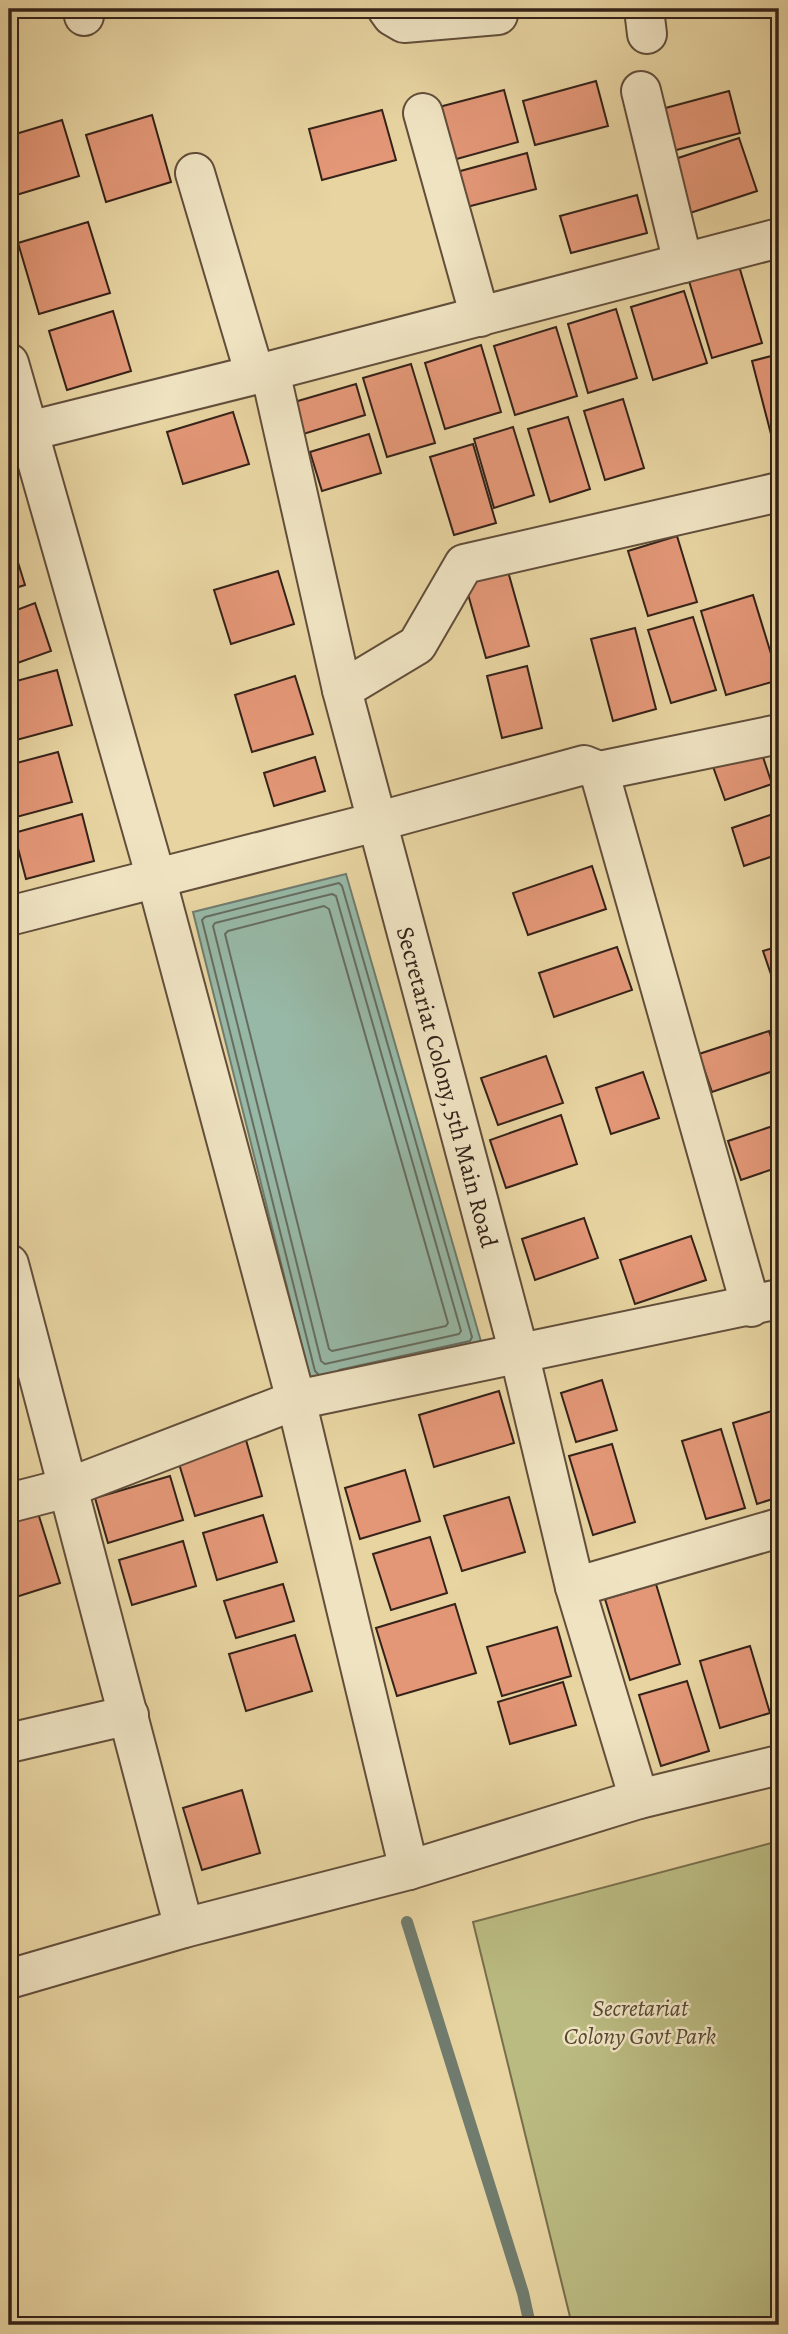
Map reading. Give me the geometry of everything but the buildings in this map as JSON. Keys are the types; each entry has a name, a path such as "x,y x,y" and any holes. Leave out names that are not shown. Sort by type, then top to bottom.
{"street":[{"path":"387,9 392,16 404,23 498,15"},
{"path":"641,91 683,263"},
{"path":"423,113 480,317"},
{"name":"Secretariat Colony, 5th Main Road","path":"195,173 263,373 376,822 519,1353 575,1587 639,1799"},
{"path":"18,433 263,373 779,238"},
{"path":"9,363 18,433 156,878 296,1400 409,1870"},
{"path":"342,690 416,645 464,564 779,492"},
{"path":"9,916 376,822 584,765 599,771 779,734"},
{"path":"9,1503 66,1488 296,1400 765,1303 599,771"},
{"path":"9,1264 184,1928"},
{"path":"575,1587 779,1528"},
{"path":"9,1743 129,1716"},
{"path":"9,1979 184,1928 409,1870 639,1799 779,1765"}],"green space":[{"name":"Secretariat Colony Govt Park","path":"779,1841 779,2325 572,2325 473,1922"}],"water":[{"path":"346,874 482,1345 311,1383 193,912"}],"waterway":[{"path":"407,1922 523,2293 530,2325"}]}
